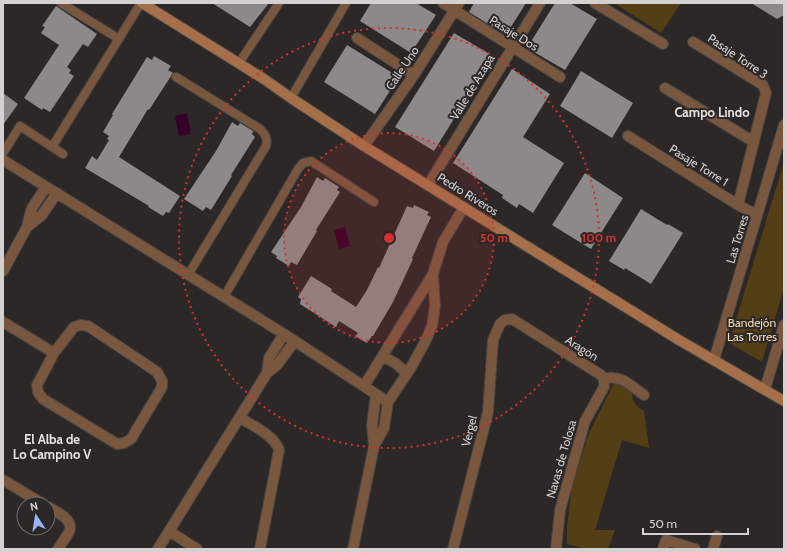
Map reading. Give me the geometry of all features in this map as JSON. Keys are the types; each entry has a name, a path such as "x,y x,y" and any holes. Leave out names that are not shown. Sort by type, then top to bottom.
{"street":[{"name":"Pedro Riveros","path":"141,3 264,79 364,146 714,360 784,401"},
{"name":"Pasaje Dos","path":"443,3 457,7 512,47 560,77"},
{"name":"Valle de Azapa","path":"428,185 540,3"},
{"path":"595,3 663,44"},
{"name":"Calle Uno","path":"364,146 414,75 457,7"},
{"path":"357,38 414,75"},
{"name":"Pasaje Torre 3","path":"693,42 763,85 766,93 754,142"},
{"path":"665,88 754,142 738,205"},
{"name":"Las Torres","path":"714,360 784,125"},
{"name":"Pasaje Torre 1","path":"628,136 738,205 757,215"},
{"path":"3,160 284,334 388,402"},
{"path":"3,271 27,227 30,213 46,187"},
{"path":"27,227 42,215 57,194"},
{"path":"364,386 433,274 443,242 464,207"},
{"path":"374,446 384,428 388,402 425,342 432,326 435,306 433,274"},
{"name":"Aragón","path":"505,320 512,319 601,375 604,380"},
{"name":"Vergel","path":"453,549 488,412 493,340 500,324 505,320"},
{"path":"3,322 54,353"},
{"path":"81,325 88,326 157,372 162,381 162,386 131,439 124,443 117,444 43,399 38,392 37,385 54,353 74,327 81,325"},
{"path":"765,389 784,325"},
{"path":"267,373 269,358 284,334"},
{"path":"158,549 267,373 277,365 295,341"},
{"path":"382,357 394,362 403,369 406,374"},
{"path":"604,380 615,377 623,380 644,395"},
{"name":"Navas de Tolosa","path":"556,549 560,510 584,421 604,387 604,380"},
{"path":"353,549 374,446 372,425 376,394"},
{"path":"240,418 271,437 275,441 279,450 260,549"},
{"path":"3,480 30,496"},
{"path":"56,512 64,516 70,529 58,549"},
{"path":"169,531 198,549"},
{"path":"713,549 717,536"},
{"path":"664,549 666,540 695,549"}],"lane":[{"path":"61,3 119,39"},
{"path":"52,147 141,3"},
{"path":"238,63 279,3"},
{"path":"291,98 346,3"},
{"path":"176,76 260,129 265,134 267,141 266,146 188,275"},
{"path":"3,153 20,126 63,154"},
{"path":"224,297 298,169 303,163 312,161 374,202"}],"green space":[{"path":"614,3 681,3 661,33"},
{"name":"Bandejón Las Torres","path":"784,162 784,288 762,362 729,343"},
{"path":"614,383 628,387 632,393 633,401 644,411 649,448 622,440 595,530 615,530 608,549 587,549 567,544 567,527 572,487 589,433"}],"shaded area":[{"path":"187,113 191,134 179,136 175,116"},
{"path":"345,227 350,246 339,249 334,230"}],"building":[{"path":"212,3 269,3 250,27"},
{"path":"371,3 416,3 436,15 411,53 360,21"},
{"path":"474,3 526,3 506,35 469,12"},
{"path":"555,3 570,3 597,19 565,70 527,48"},
{"path":"751,3 784,3 784,15 777,19"},
{"path":"56,6 97,34 88,47 83,44 67,67 71,70 69,73 74,76 50,112 43,108 42,110 24,98 59,45 41,33 45,27 42,26"},
{"path":"454,33 493,56 434,151 395,127"},
{"path":"347,45 399,77 375,114 324,82"},
{"path":"154,56 171,66 168,70 173,73 149,110 148,109 119,157 180,196 169,213 166,212 163,216 85,168 92,156 97,160 109,140 107,139 109,136 103,132 113,115 112,114 147,57 152,60"},
{"path":"512,69 550,94 523,137 564,163 533,213 519,204 517,208 502,198 503,195 453,163"},
{"path":"581,71 633,103 612,138 560,106"},
{"path":"3,93 18,104 3,125"},
{"path":"232,122 238,126 240,123 253,131 252,134 255,137 211,210 206,207 203,211 184,199 216,151"},
{"path":"585,173 623,198 591,249 552,225"},
{"path":"317,177 323,181 325,178 339,187 337,190 340,192 316,230 317,231 297,265 291,262 289,266 276,258 277,256 271,252 301,207"},
{"path":"414,205 429,212 427,215 431,217 393,302 373,336 367,343 355,336 358,333 339,321 336,327 300,304 301,299 298,297 311,276 332,289 331,291 356,307 367,290 378,267 379,268 407,206 413,208"},
{"path":"641,209 683,233 651,284 625,268 624,270 609,261"}],"district":[{"name":"Campo Lindo","path":"712,112"},
{"name":"El Alba de Lo Campino V","path":"52,446"}]}
